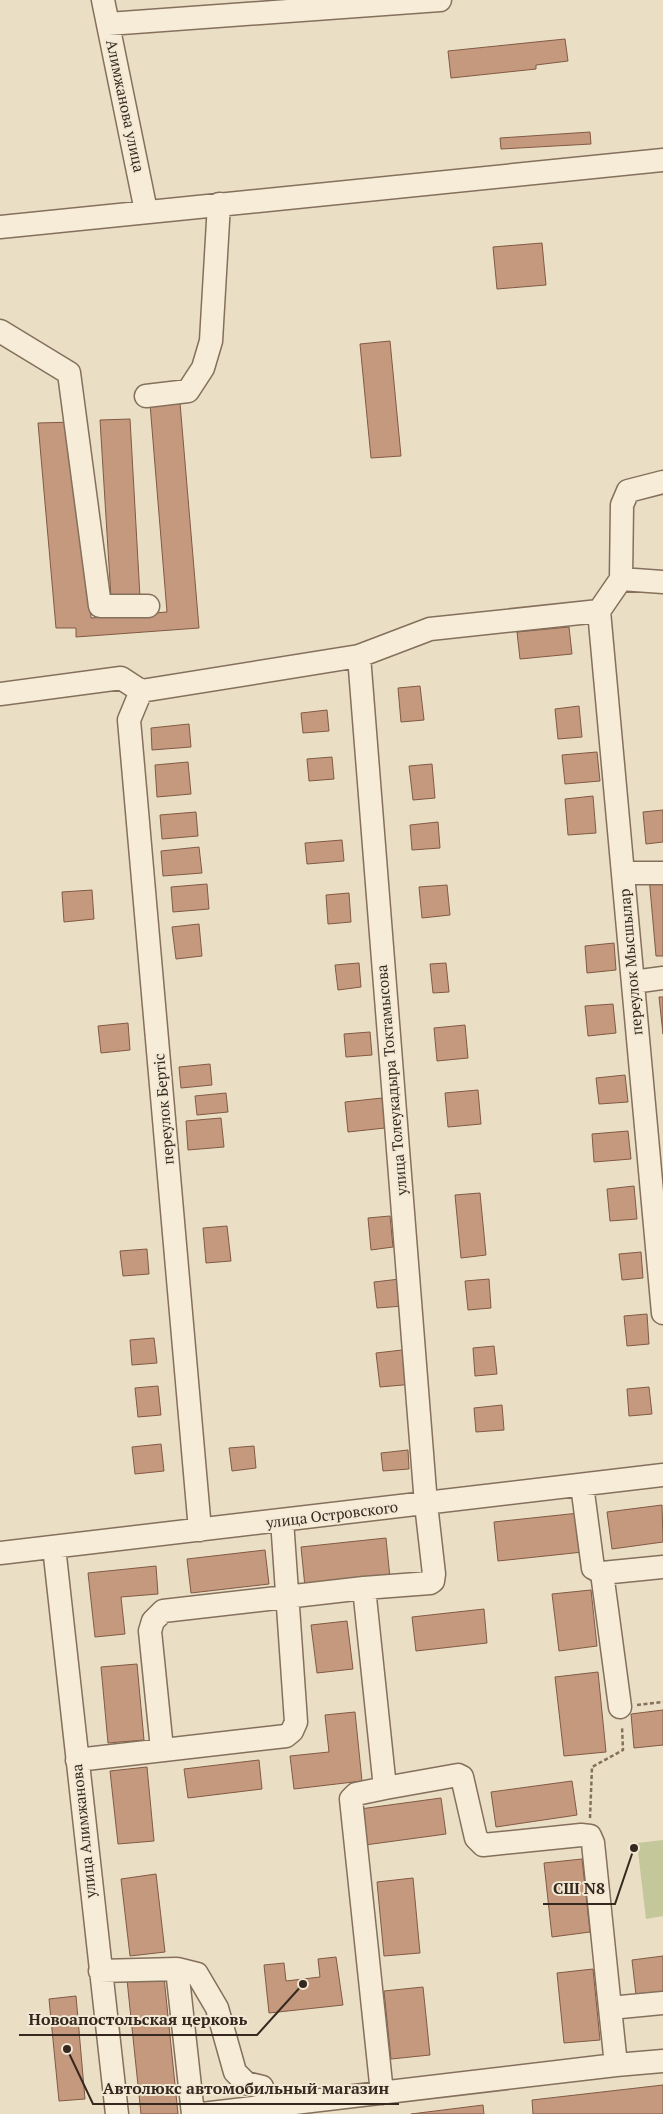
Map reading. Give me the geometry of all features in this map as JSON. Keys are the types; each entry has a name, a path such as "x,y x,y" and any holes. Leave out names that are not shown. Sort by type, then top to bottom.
{"street":[{"name":"Алимжанова улица","path":"103,0 146,211"},
{"path":"108,24 269,6 440,0"},
{"path":"0,227 663,160"},
{"path":"146,396 188,391 203,368 212,341 219,204"},
{"path":"0,331 69,373 100,606 148,606"},
{"path":"0,694 121,678 142,691 358,656 430,629 599,611 621,579 622,505 628,491 663,482"},
{"path":"621,579 663,582"},
{"name":"переулок Мысшылар","path":"599,611 633,982 654,1114 663,1312"},
{"name":"улица Толеукадыра Токтамысова","path":"358,656 433,1581 364,1588"},
{"name":"переулок Бертіс","path":"142,691 129,720 200,1530"},
{"path":"623,873 663,874"},
{"path":"633,982 663,978"},
{"name":"улица Островского","path":"0,1553 663,1475"},
{"path":"582,1485 593,1568 602,1572 663,1566"},
{"path":"77,1760 286,1736 292,1731 296,1722 282,1520"},
{"name":"улица Алимжанова","path":"54,1547 117,2114"},
{"path":"602,1572 620,1708"},
{"path":"162,1750 150,1631 157,1615 163,1611 364,1588 385,1788"},
{"path":"382,2093 352,1799 356,1794 458,1775 462,1777 476,1838 482,1845 581,1835 590,1836 593,1843 616,2065"},
{"path":"100,1971 177,1969 197,1974 217,2008 235,2072 246,2083 262,2087"},
{"path":"177,1969 193,2114"},
{"path":"610,2008 663,2003"},
{"path":"202,2114 314,2107 382,2093 663,2061"}],"path":[{"path":"590,1836 592,1767 623,1750 620,1708 663,1702"}],"green space":[{"path":"663,1840 663,1916 646,1919 637,1843"}],"building":[{"path":"565,39 568,61 536,65 536,69 451,78 448,51"},
{"path":"590,132 591,144 501,149 500,138"},
{"path":"542,243 546,285 497,289 493,247"},
{"path":"390,341 401,456 371,458 360,344"},
{"path":"180,403 199,628 76,637 76,628 56,628 38,423 74,422 91,618 167,612 150,404"},
{"path":"130,419 140,597 111,598 100,420"},
{"path":"569,627 572,654 520,659 517,632"},
{"path":"420,686 424,720 401,722 398,688"},
{"path":"579,706 582,737 558,739 555,709"},
{"path":"327,710 329,731 303,733 301,713"},
{"path":"189,724 191,747 152,750 151,728"},
{"path":"597,752 600,781 565,784 562,755"},
{"path":"332,757 334,779 309,781 307,759"},
{"path":"188,762 191,794 157,797 155,765"},
{"path":"432,764 435,798 413,800 409,766"},
{"path":"593,796 596,833 568,835 565,799"},
{"path":"663,810 663,842 646,844 643,812"},
{"path":"196,812 198,836 162,839 160,815"},
{"path":"438,822 440,848 412,850 410,825"},
{"path":"342,840 344,861 307,864 305,843"},
{"path":"199,847 202,873 163,876 161,851"},
{"path":"663,875 663,956 656,956 649,877"},
{"path":"207,884 209,909 173,912 171,887"},
{"path":"447,885 450,915 422,918 419,887"},
{"path":"92,890 94,919 64,922 62,892"},
{"path":"349,893 351,922 328,924 326,895"},
{"path":"199,924 202,956 176,959 172,927"},
{"path":"614,943 616,970 587,973 585,946"},
{"path":"359,963 361,987 338,990 335,965"},
{"path":"446,963 449,992 433,993 430,964"},
{"path":"659,997 663,997 663,1034"},
{"path":"613,1004 616,1033 588,1036 585,1006"},
{"path":"128,1023 130,1050 101,1053 98,1026"},
{"path":"465,1025 468,1058 437,1061 434,1028"},
{"path":"370,1032 372,1055 346,1057 344,1034"},
{"path":"210,1064 212,1085 181,1088 179,1067"},
{"path":"625,1075 628,1102 599,1104 596,1078"},
{"path":"478,1090 481,1124 448,1127 445,1093"},
{"path":"226,1093 228,1112 197,1115 195,1096"},
{"path":"382,1098 385,1128 348,1132 345,1102"},
{"path":"221,1118 224,1147 188,1150 186,1121"},
{"path":"628,1131 631,1159 594,1162 592,1134"},
{"path":"634,1186 637,1219 610,1221 607,1189"},
{"path":"480,1193 486,1255 461,1258 455,1195"},
{"path":"390,1216 393,1247 371,1250 368,1218"},
{"path":"227,1226 231,1261 206,1263 203,1228"},
{"path":"147,1249 149,1274 123,1276 120,1251"},
{"path":"641,1252 643,1278 622,1280 619,1254"},
{"path":"400,1279 403,1306 377,1308 374,1282"},
{"path":"489,1279 491,1308 468,1310 465,1281"},
{"path":"647,1314 649,1344 627,1346 624,1316"},
{"path":"154,1338 157,1363 132,1365 130,1340"},
{"path":"494,1346 497,1374 475,1376 473,1348"},
{"path":"411,1349 414,1384 380,1387 376,1353"},
{"path":"158,1386 161,1415 138,1417 135,1388"},
{"path":"649,1387 652,1414 629,1416 627,1389"},
{"path":"502,1405 504,1430 476,1432 474,1408"},
{"path":"161,1444 164,1471 135,1474 132,1447"},
{"path":"254,1446 256,1468 232,1471 229,1448"},
{"path":"408,1450 409,1469 383,1471 381,1453"},
{"path":"662,1505 663,1542 612,1549 607,1512"},
{"path":"579,1513 583,1552 498,1561 494,1522"},
{"path":"386,1538 390,1578 305,1587 301,1547"},
{"path":"265,1550 269,1584 191,1593 187,1559"},
{"path":"156,1566 158,1594 121,1597 125,1634 95,1637 88,1573"},
{"path":"591,1590 597,1646 559,1651 552,1594"},
{"path":"484,1609 487,1643 416,1651 412,1617"},
{"path":"347,1621 353,1669 317,1673 311,1625"},
{"path":"137,1664 144,1740 108,1743 101,1667"},
{"path":"598,1672 606,1752 564,1756 555,1677"},
{"path":"663,1710 663,1745 634,1748 631,1714"},
{"path":"355,1712 362,1781 294,1789 290,1756 329,1752 325,1715"},
{"path":"259,1760 262,1789 188,1798 184,1769"},
{"path":"147,1767 154,1841 118,1844 110,1771"},
{"path":"572,1781 577,1815 496,1827 491,1792"},
{"path":"441,1798 446,1834 365,1845 360,1809"},
{"path":"582,1859 590,1932 552,1937 544,1863"},
{"path":"156,1874 165,1952 130,1956 121,1879"},
{"path":"413,1878 420,1953 384,1956 377,1882"},
{"path":"663,1956 663,1992 636,1995 632,1960"},
{"path":"336,1957 343,2005 269,2013 264,1965 284,1963 286,1981 320,1977 318,1959"},
{"path":"593,1969 600,2040 564,2043 557,1973"},
{"path":"164,1977 178,2114 141,2114 127,1980"},
{"path":"423,1987 430,2055 391,2059 384,1991"},
{"path":"76,1996 85,2099 59,2101 49,1999"},
{"path":"663,2085 663,2114 533,2114 532,2100"},
{"path":"483,2105 484,2114 411,2114"}],"place":[{"name":"СШ N8","path":"634,1848"},
{"name":"Новоапостольская церковь","path":"303,1984"},
{"name":"Автолюкс автомобильный магазин","path":"67,2049"}]}
